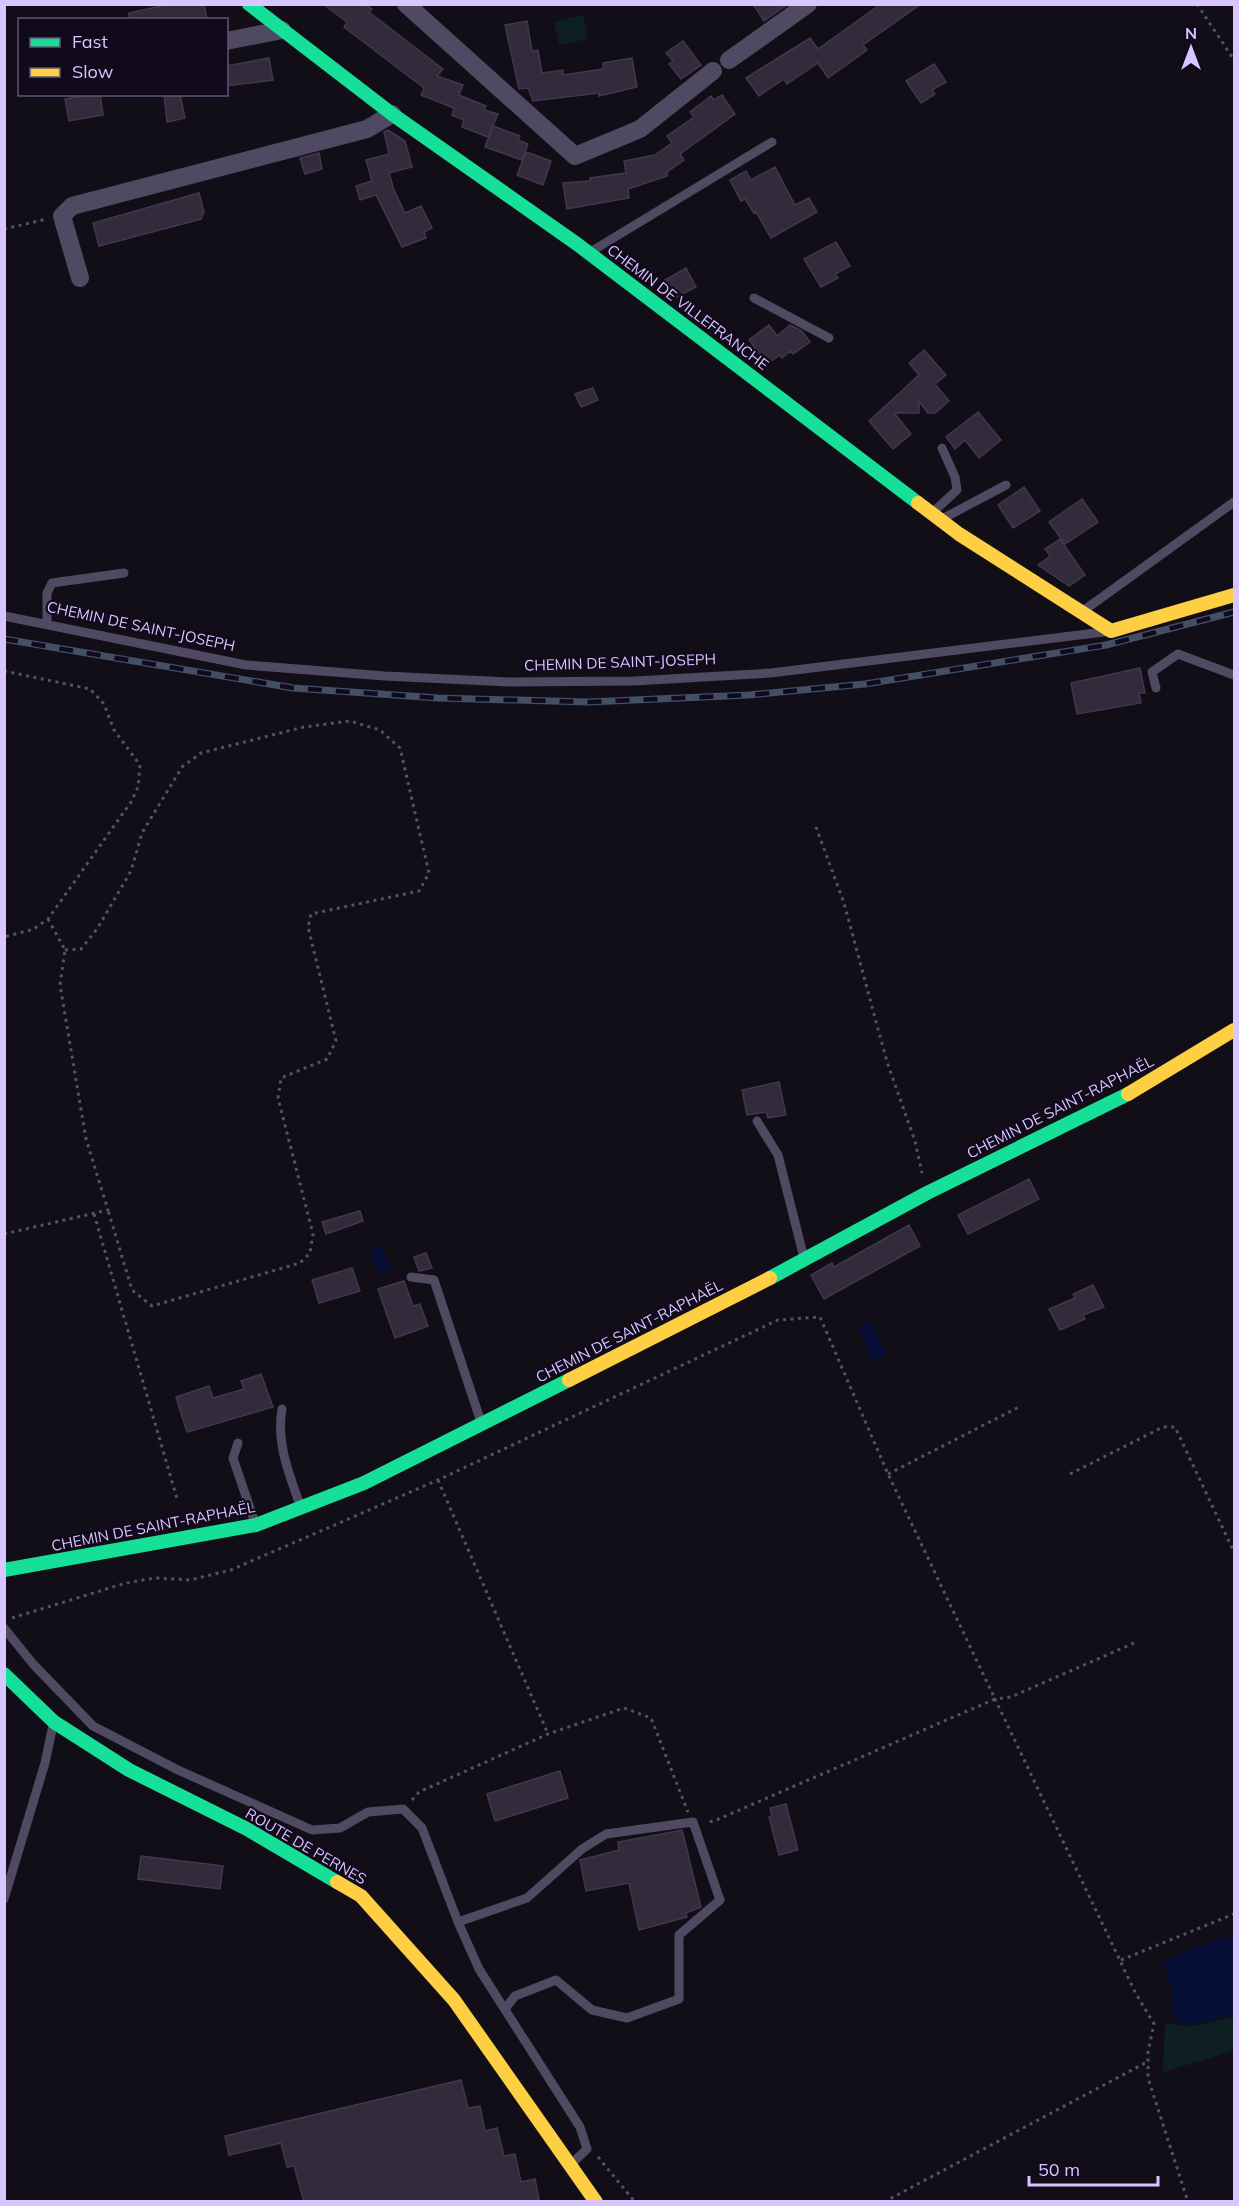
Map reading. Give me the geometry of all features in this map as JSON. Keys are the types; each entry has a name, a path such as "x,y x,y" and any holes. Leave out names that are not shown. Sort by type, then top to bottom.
{"street":[{"name":"CHEMIN DE VILLEFRANCHE","path":"249,4 392,114 590,253 936,516 1111,631"},
{"path":"406,4 575,156 640,129 713,71"},
{"path":"729,60 808,4"},
{"path":"228,41 282,30"},
{"path":"80,278 62,216 72,206 367,129 392,114"},
{"name":"CHEMIN DE SAINT-JOSEPH","path":"1111,631 1234,595"},
{"name":"CHEMIN DE SAINT-RAPHAËL","path":"4,1570 256,1525 364,1483 805,1261 927,1192 1143,1086 1234,1030"},
{"name":"ROUTE DE PERNES","path":"4,1674 54,1722 129,1770 247,1829 361,1896 454,2000 596,2202"}],"lane":[{"path":"590,253 772,142"},
{"path":"754,298 829,338"},
{"path":"936,516 957,490 955,477 942,448"},
{"path":"936,516 1006,485"},
{"path":"1081,612 1234,502"},
{"path":"47,624 47,593 52,583 124,573"},
{"name":"CHEMIN DE SAINT-JOSEPH","path":"4,616 246,665 385,676 508,682 635,681 771,673 1111,631"},
{"path":"1155,688 1152,672 1178,654 1234,675"},
{"path":"757,1120 778,1155 805,1261"},
{"path":"411,1278 434,1280 482,1424"},
{"path":"282,1409 279,1428 287,1468 302,1508"},
{"path":"238,1443 233,1458 256,1525"},
{"path":"4,1628 33,1664 93,1726 188,1775 312,1830 340,1828 368,1812 403,1809 422,1828 458,1922 479,1969 580,2127 587,2149 569,2166"},
{"path":"4,1899 45,1763 54,1722"},
{"path":"458,1922 526,1898 582,1849 606,1834 693,1822 720,1900 679,1935 679,1999 627,2018 592,2010 556,1980 514,1996 505,2009"}],"path":[{"path":"1197,4 1234,60"},
{"path":"4,229 62,216"},
{"path":"4,671 90,689 104,704 114,730 140,765 138,787 131,802 48,919 34,929 4,936"},
{"path":"48,919 65,950 60,985 86,1139 132,1290 152,1306 300,1263 310,1252 313,1234 278,1098 282,1078 327,1059 336,1041 308,927 311,914 419,891 429,873 400,748 380,730 350,721 304,727 201,753 182,767 142,833 131,871 97,929 81,949 65,950"},
{"path":"816,827 844,903 887,1062 915,1141 927,1192"},
{"path":"4,1234 108,1210"},
{"path":"94,1214 178,1502"},
{"path":"4,1620 126,1583 155,1578 190,1580 231,1570 438,1480 778,1320 820,1317 888,1474 1135,1992 1154,2024 1148,2078 1188,2202"},
{"path":"888,1474 1019,1407"},
{"path":"1070,1474 1163,1427 1175,1427 1234,1552"},
{"path":"438,1480 549,1734"},
{"path":"403,1809 419,1792 549,1734 624,1708 651,1718 693,1822 714,1821 995,1699 1011,1697 1134,1643"},
{"path":"1121,1960 1234,1914"},
{"path":"884,2202 1148,2062"},
{"path":"587,2149 597,2156 635,2202"}],"shaded area":[{"path":"583,15 588,39 559,45 554,22"},
{"path":"382,1247 389,1266 394,1265 395,1268 379,1274 370,1251"},
{"path":"864,1322 872,1324 886,1353 874,1361 859,1330"},
{"path":"1234,1936 1234,2014 1192,2025 1180,2024 1171,2011 1171,1985 1163,1961 1213,1940"},
{"path":"1234,2017 1234,2051 1163,2072 1165,2023 1190,2027"}],"building":[{"path":"170,4 204,4 207,18 129,18 129,13"},
{"path":"323,4 364,4 372,9 369,12 443,69 437,76 463,85 459,95 486,106 484,110 498,114 488,137 462,127 464,120 452,115 454,108 421,95 424,88 344,27 347,22"},
{"path":"753,4 788,4 764,21"},
{"path":"881,4 921,4 863,45 867,50 828,78 818,63 787,84 784,79 759,96 746,78 810,38 818,49"},
{"path":"527,21 532,51 538,50 542,73 563,70 563,75 603,69 603,63 632,58 637,87 599,96 599,93 533,101 528,88 519,89 505,25"},
{"path":"683,41 701,65 681,79 669,64 673,61 666,53"},
{"path":"269,58 273,80 228,86 228,66"},
{"path":"934,64 946,82 932,90 935,94 921,103 906,81"},
{"path":"722,95 735,114 680,154 684,160 667,172 667,176 628,189 629,198 567,209 563,183 590,181 590,178 626,173 624,161 655,155 672,143 667,136 694,117 690,112 711,96 714,100"},
{"path":"100,96 103,115 69,121 65,99"},
{"path":"164,96 180,96 185,118 167,122"},
{"path":"493,126 520,136 518,140 528,144 522,160 485,147"},
{"path":"388,130 405,141 412,167 389,173 394,190 405,213 421,206 432,228 424,232 426,238 402,247 376,195 360,200 356,186 372,181 366,160 389,154 384,132"},
{"path":"526,152 551,161 543,185 517,175"},
{"path":"319,153 322,169 305,174 300,158"},
{"path":"775,167 795,205 809,198 817,212 771,238 756,212 754,213 745,199 741,201 730,180 746,171 751,180"},
{"path":"199,193 204,212 201,219 99,246 93,223"},
{"path":"836,242 850,266 835,274 838,278 821,287 804,259"},
{"path":"686,268 696,287 675,298 665,280"},
{"path":"769,325 777,336 790,325 802,331 810,342 793,354 791,351 782,358 780,355 767,364 749,340"},
{"path":"924,350 946,375 935,384 949,401 935,413 928,413 919,401 919,413 894,413 911,434 893,449 869,421 919,375 909,363"},
{"path":"593,388 598,400 581,407 575,394"},
{"path":"978,412 1001,440 979,458 965,440 955,449 946,437"},
{"path":"1024,487 1040,511 1013,528 998,505"},
{"path":"1082,499 1098,522 1065,544 1049,522"},
{"path":"1060,539 1085,575 1069,586 1038,565 1050,556 1045,549"},
{"path":"1140,668 1145,693 1139,693 1141,703 1077,714 1071,683"},
{"path":"779,1082 786,1115 768,1118 766,1112 747,1115 742,1090"},
{"path":"1029,1179 1039,1199 968,1234 958,1215"},
{"path":"360,1211 363,1221 326,1234 322,1222"},
{"path":"909,1225 920,1246 824,1299 811,1275 832,1263 834,1267"},
{"path":"426,1253 432,1268 419,1271 414,1257"},
{"path":"352,1268 360,1291 319,1303 312,1280"},
{"path":"404,1281 413,1306 420,1304 428,1326 395,1338 378,1289"},
{"path":"1093,1285 1104,1307 1083,1315 1085,1319 1060,1330 1049,1309 1075,1298 1073,1294"},
{"path":"261,1374 273,1407 187,1432 176,1397 209,1386 213,1398 244,1389 241,1381"},
{"path":"560,1771 568,1798 495,1821 487,1794"},
{"path":"786,1804 798,1850 779,1855 769,1817 772,1816 770,1808"},
{"path":"682,1830 701,1907 686,1913 687,1917 639,1930 629,1883 586,1891 580,1860 619,1850 618,1842"},
{"path":"141,1856 223,1866 220,1889 138,1879"},
{"path":"461,2080 468,2108 480,2106 485,2131 497,2128 504,2156 515,2154 521,2182 535,2179 539,2199 527,2202 304,2202 294,2166 287,2167 281,2143 229,2155 225,2136"}],"railway":[{"path":"4,639 293,688 438,698 588,702 749,695 865,684 1106,645 1234,612"}],"traffic: fast":[{"path":"249,4 392,114 577,244 918,503"},
{"path":"770,1278 927,1193 1128,1094"},
{"path":"4,1570 256,1525 364,1483 569,1380"},
{"path":"4,1674 54,1722 129,1770 247,1829 337,1882"}],"traffic: slow":[{"path":"918,503 959,534 1111,631 1234,595"},
{"path":"1128,1094 1234,1030"},
{"path":"569,1380 770,1278"},
{"path":"337,1882 361,1896 454,2000 596,2202"}]}
